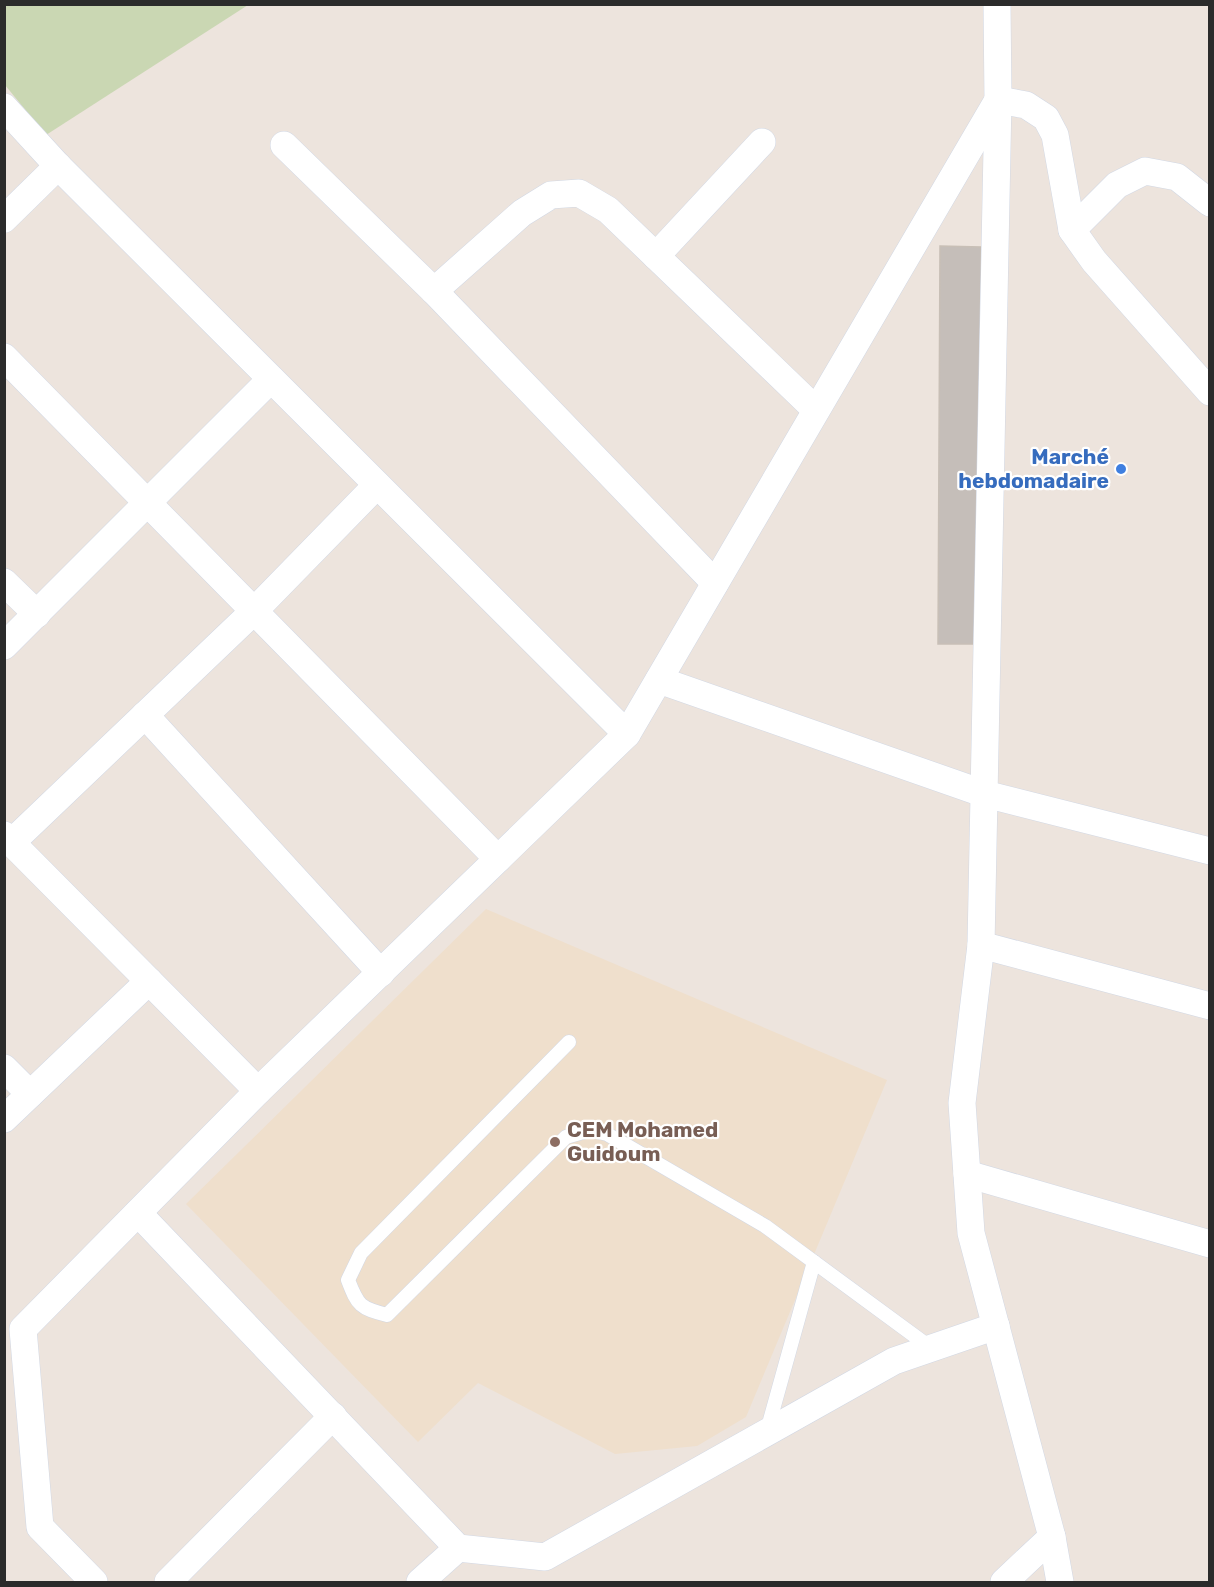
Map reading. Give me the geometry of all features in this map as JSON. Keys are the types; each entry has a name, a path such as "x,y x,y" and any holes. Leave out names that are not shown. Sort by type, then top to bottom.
{"street":[{"path":"997,4 998,100 981,945 963,1103 971,1233 1052,1537 1060,1582"},
{"path":"998,100 1026,105 1046,118 1055,135 1072,230 1094,261 1209,392"},
{"path":"94,1582 40,1527 23,1329 258,1091 627,734 998,100"},
{"path":"4,107 58,166 627,734"},
{"path":"656,256 762,142"},
{"path":"284,145 434,291 715,583"},
{"path":"4,219 58,166"},
{"path":"1072,230 1116,185 1145,171 1177,177 1209,203"},
{"path":"434,291 522,213 551,195 579,193 608,210 816,410"},
{"path":"4,357 498,859"},
{"path":"4,646 271,379"},
{"path":"258,1091 8,838 145,715 254,611 377,485"},
{"path":"4,582 37,614"},
{"path":"659,680 985,794 1209,851"},
{"path":"145,715 381,973"},
{"path":"981,945 1209,1006"},
{"path":"4,1119 149,981"},
{"path":"4,1068 30,1094"},
{"path":"967,1174 1209,1244"},
{"path":"138,1213 458,1548 545,1557 894,1361 996,1326"},
{"path":"168,1582 333,1416"},
{"path":"1005,1582 1052,1537"},
{"path":"420,1582 458,1548"}],"lane":[{"path":"569,1042 361,1253 348,1280 356,1301 370,1311 387,1315 566,1137 590,1130 607,1134 765,1226 931,1348"},
{"path":"767,1432 814,1262"}],"shaded area":[{"name":"CEM Mohamed Guidoum","path":"486,909 887,1080 746,1417 697,1446 615,1454 478,1383 418,1442 186,1204"}],"green space":[{"path":"4,5 248,5 46,135 5,85"}],"building":[{"path":"940,246 981,247 978,644 938,644"}],"place":[{"name":"Marché hebdomadaire","path":"1121,469"},
{"name":"CEM Mohamed Guidoum","path":"555,1142"}]}
